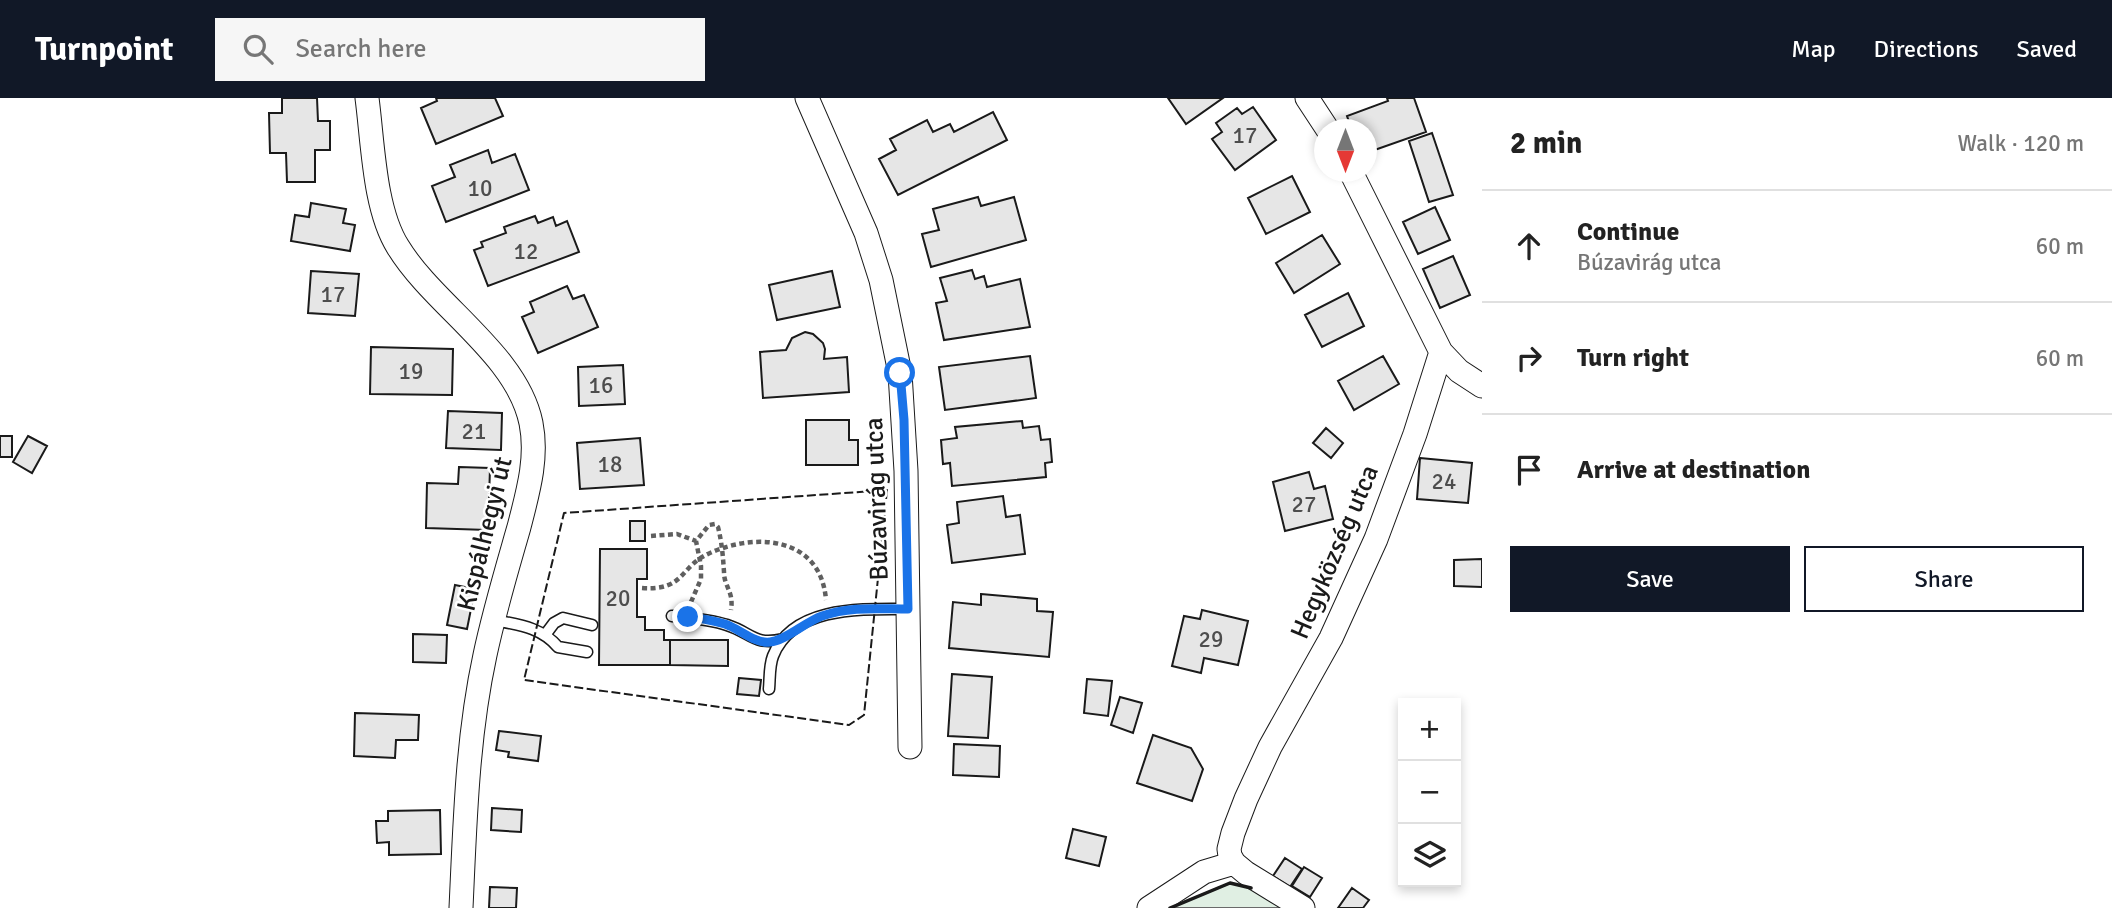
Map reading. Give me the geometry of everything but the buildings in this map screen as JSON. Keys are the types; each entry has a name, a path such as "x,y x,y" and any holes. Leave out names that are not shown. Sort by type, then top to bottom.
{"street":[{"name":"Kispálhegyi út","path":"367,98 383,214 396,245 414,271 506,368 522,395 531,420 535,446 531,481 485,654 471,742 461,908"},
{"name":"Búzavirág utca","path":"807,98 866,233 881,279 900,373 904,420 910,747"},
{"path":"1307,98 1321,119"},
{"path":"1356,182 1441,352 1459,371 1481,384"},
{"name":"Hegyközség utca","path":"1234,863 1229,849 1246,799 1269,747 1331,638 1376,539 1415,434 1441,352"},
{"path":"1149,908 1204,872 1234,863 1303,908"}],"lane":[{"path":"769,689 772,657 783,639 801,625 847,610 908,609"},
{"path":"672,616 726,625 768,643 783,639"},
{"path":"545,635 554,623 563,618 592,625"},
{"path":"494,620 537,629 558,647 587,652"}],"path":[{"path":"688,617 691,599 701,579 696,541 709,525 715,524 723,548 723,575 732,596 726,625"},
{"path":"651,536 677,534 696,541"},
{"path":"642,588 662,588 670,585 679,580 699,559 723,548 752,541 765,541 803,553 820,573 824,583 827,615"}],"green space":[{"path":"1230,883 1259,890 1287,908 1170,908"}],"fence":[{"path":"887,490 864,715 849,725 524,680 564,513 887,490"}],"wall":[{"path":"1170,908 1230,883 1251,888"}],"route":[{"path":"688,617 726,625 768,643 783,639 801,625 847,610 908,609 906,471 900,373"}]}
